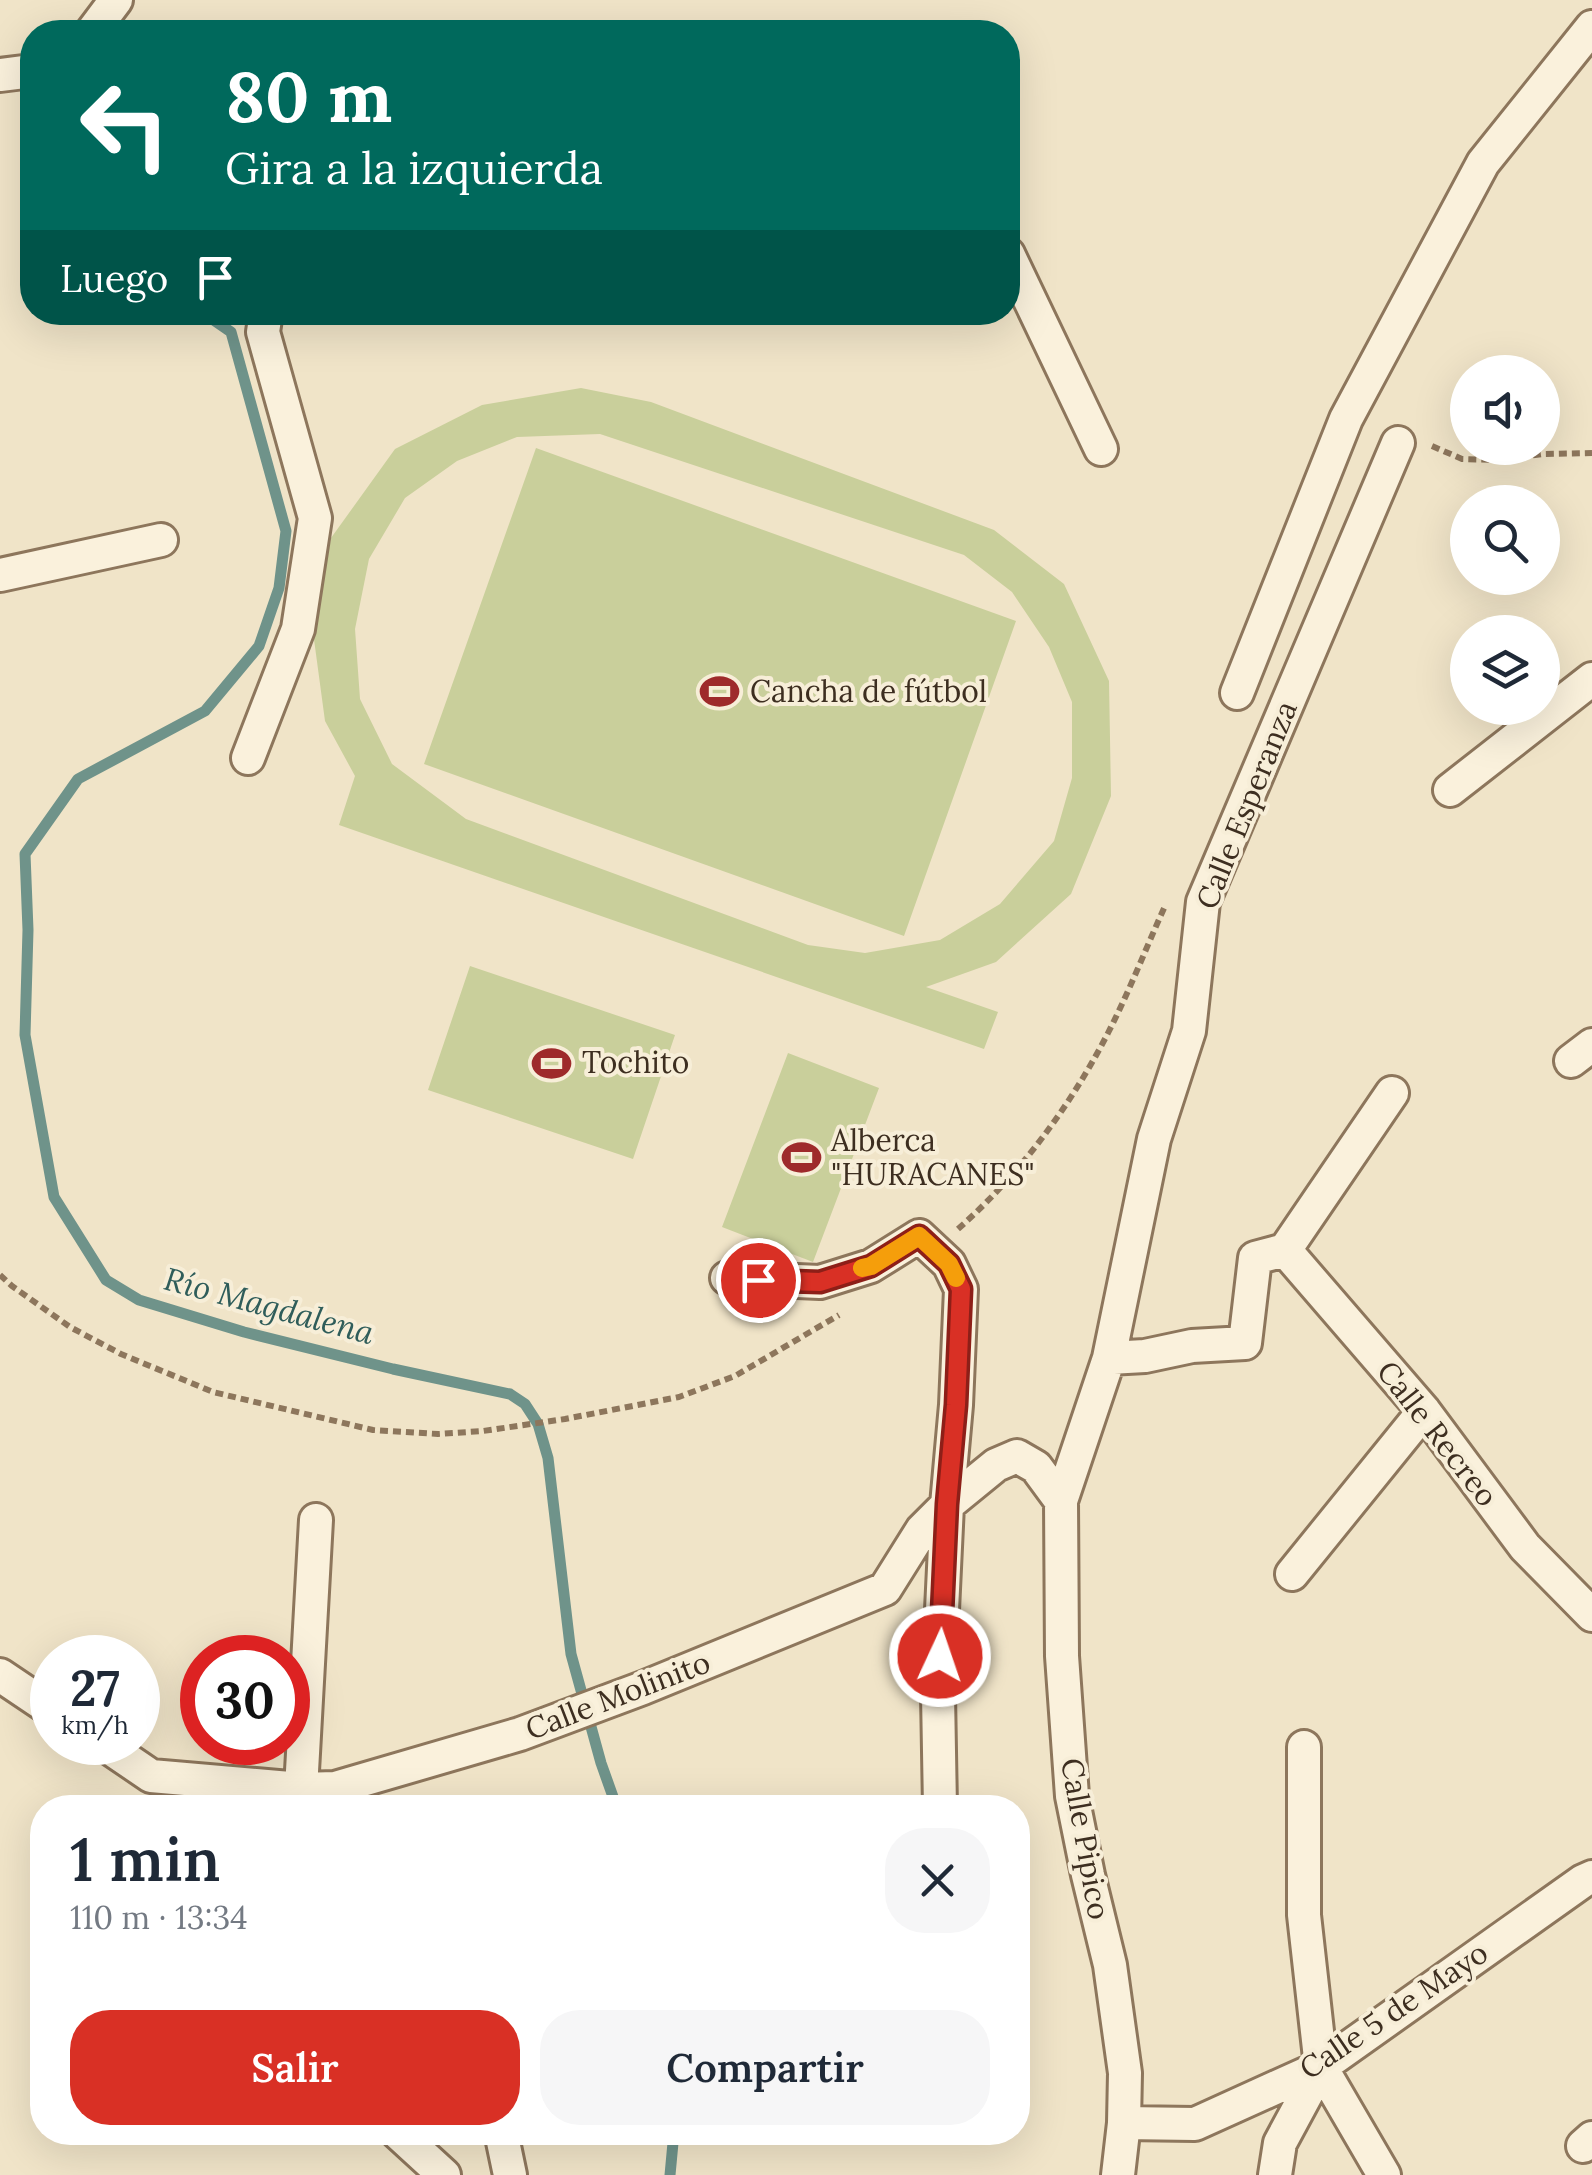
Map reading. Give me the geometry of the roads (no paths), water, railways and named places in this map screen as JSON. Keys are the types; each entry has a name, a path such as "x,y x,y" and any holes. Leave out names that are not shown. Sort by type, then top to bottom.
{"street":[{"path":"1237,693 1355,402 1483,163 1592,27"},
{"path":"1020,279 1101,449"},
{"path":"248,758 298,629 315,518 264,325"},
{"name":"Calle Esperanza","path":"1061,1502 1109,1358 1154,1139 1189,1031 1203,902 1409,442"},
{"path":"0,575 161,540"},
{"path":"1450,790 1592,679"},
{"path":"1109,1358 1246,1343 1255,1258 1286,1250 1392,1094"},
{"path":"727,1278 820,1282 871,1266 919,1236 949,1264 961,1289 938,1694 940,1795"},
{"name":"Calle Recreo","path":"1286,1250 1424,1411 1525,1547 1592,1615"},
{"path":"1292,1574 1424,1411"},
{"name":"Calle Molinito","path":"342,1795 644,1688 885,1589 922,1530 947,1504 996,1465 1017,1456 1036,1467 1061,1502"},
{"name":"Calle Pipico","path":"1061,1502 1062,1656 1072,1796 1110,1965 1125,2073 1118,2175"},
{"path":"302,1789 316,1520"},
{"path":"0,1675 30,1695"},
{"path":"1304,1747 1304,1915 1321,2067 1384,2175"},
{"name":"Calle Molinito","path":"135,1765 151,1776 302,1789 323,1795"},
{"name":"Calle 5 de Mayo","path":"1124,2123 1195,2124 1321,2067 1592,1877"},
{"path":"1275,2175 1280,2142 1321,2067"},
{"path":"411,2145 444,2175"},
{"path":"504,2145 510,2175"}],"waterway":[{"name":"Río Magdalena","path":"221,325 231,332 286,531 279,588 259,646 205,711 78,779 25,854 25,1035 54,1197 106,1280 139,1300 244,1332 510,1394 525,1404 538,1424 548,1458 571,1654 612,1795"},
{"name":"Río Magdalena","path":"670,2175 673,2145"}],"place":[{"name":"Cancha de fútbol","path":"720,692"},
{"name":"Tochito","path":"552,1063"},
{"name":"Alberca \"HURACANES\"","path":"801,1158"}]}
